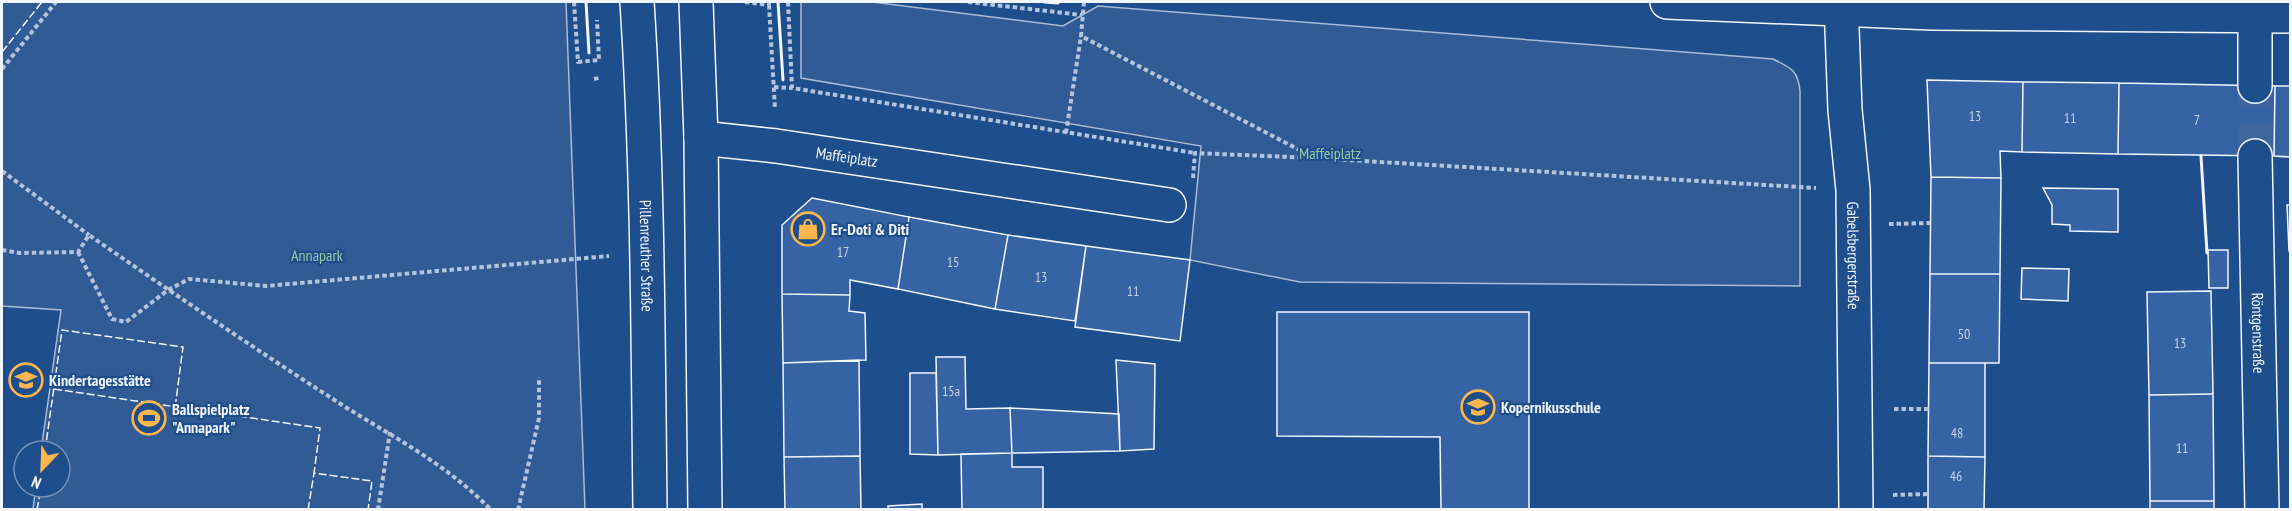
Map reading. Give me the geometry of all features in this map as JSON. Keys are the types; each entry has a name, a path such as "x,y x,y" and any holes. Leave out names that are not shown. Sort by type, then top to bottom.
{"street":[{"name":"Pillenreuther Straße","path":"637,2 642,77 647,254 650,510"},
{"path":"696,2 701,138 705,510"},
{"path":"1667,2 1841,6 1932,13 2290,16"},
{"name":"Gabelsbergerstraße","path":"1841,6 1845,110 1853,190 1856,510"},
{"path":"2255,16 2255,86"},
{"name":"Maffeiplatz","path":"701,138 776,146 1169,205"},
{"name":"Röntgenstraße","path":"2254,156 2262,510"}],"path":[{"path":"2,69 56,2"},
{"path":"574,2 578,62 599,60 598,10"},
{"path":"745,2 769,3 776,146"},
{"path":"788,2 792,88"},
{"path":"968,2 1082,15"},
{"path":"1066,133 1084,2"},
{"path":"1081,36 1314,158"},
{"path":"774,87 1195,153 1853,190"},
{"path":"1169,205 1189,207 1195,153"},
{"path":"2,171 88,235 168,290 332,398 390,432 470,488 491,510"},
{"path":"78,252 88,235"},
{"path":"2,250 20,253 78,252"},
{"path":"78,252 112,319 126,322 168,290 189,279 266,286 647,254"},
{"path":"518,510 539,418 539,377"},
{"path":"378,510 390,432"}],"green space":[{"name":"Annapark","path":"2,2 566,2 585,509 33,509 34,499 72,499 72,439 43,439 61,310 2,306"},
{"name":"Maffeiplatz","path":"801,2 872,2 1063,26 1098,6 1773,59 1785,65 1795,74 1800,91 1800,286 1300,282 1190,260 1201,146 801,78"}],"building":[{"path":"1927,80 2023,82 2022,152 2000,151 2001,178 1931,177"},
{"path":"2023,82 2119,83 2118,154 2022,152"},
{"path":"2119,83 2275,86 2274,156 2118,154"},
{"path":"2275,86 2290,86 2290,157 2274,156"},
{"path":"1931,177 2001,178 2000,274 1930,274"},
{"path":"2043,188 2118,189 2118,232 2070,231 2070,225 2052,224 2052,205"},
{"path":"812,198 909,217 898,289 850,280 850,295 782,294 782,225"},
{"path":"2287,205 2290,205 2290,251 2289,251"},
{"path":"909,217 1008,235 995,309 898,289"},
{"path":"1008,235 1086,246 1075,321 995,309"},
{"path":"1086,246 1190,260 1180,341 1075,327"},
{"path":"2208,250 2228,250 2228,288 2209,288"},
{"path":"2022,268 2069,269 2068,301 2021,299"},
{"path":"1930,274 2000,274 1999,363 1929,363"},
{"path":"2211,291 2213,394 2149,395 2147,292"},
{"path":"782,294 850,295 849,311 865,313 866,360 783,363"},
{"path":"1277,312 1529,312 1529,510 1441,510 1440,437 1277,436"},
{"path":"936,357 965,357 966,409 1010,408 1012,453 938,455"},
{"path":"859,360 860,456 784,457 783,363"},
{"path":"1116,360 1155,364 1154,449 1120,451"},
{"path":"1929,363 1985,363 1985,457 1928,456"},
{"path":"910,373 936,373 938,455 910,454"},
{"path":"2213,394 2214,501 2150,501 2149,395"},
{"path":"1010,408 1119,414 1120,451 1012,453"},
{"path":"1012,453 1012,467 1043,467 1043,510 962,510 961,454"},
{"path":"860,456 861,510 785,510 784,457"},
{"path":"1928,456 1985,457 1984,510 1928,510"},
{"path":"2150,501 2214,501 2214,510 2150,510"},
{"path":"922,504 922,510 888,510 888,506"}],"tunnel":[{"path":"2255,86 2255,156"}],"fence":[{"path":"2,52 42,2"},
{"path":"47,439 62,330 183,347 175,408"},
{"path":"54,389 320,428 314,473 372,481 368,510"},
{"path":"308,510 314,473"},
{"path":"37,510 39,499"}],"wall":[{"path":"586,2 589,53"},
{"path":"778,2 783,80"},
{"path":"1044,2 1058,3"},
{"path":"2201,156 2207,253"}],"place":[{"name":"Er-Doti & Diti","path":"808,229"},
{"name":"Kindertagesstätte","path":"26,380"},
{"name":"Kopernikusschule","path":"1478,407"},
{"name":"Ballspielplatz \"Annapark\"","path":"149,418"}]}
